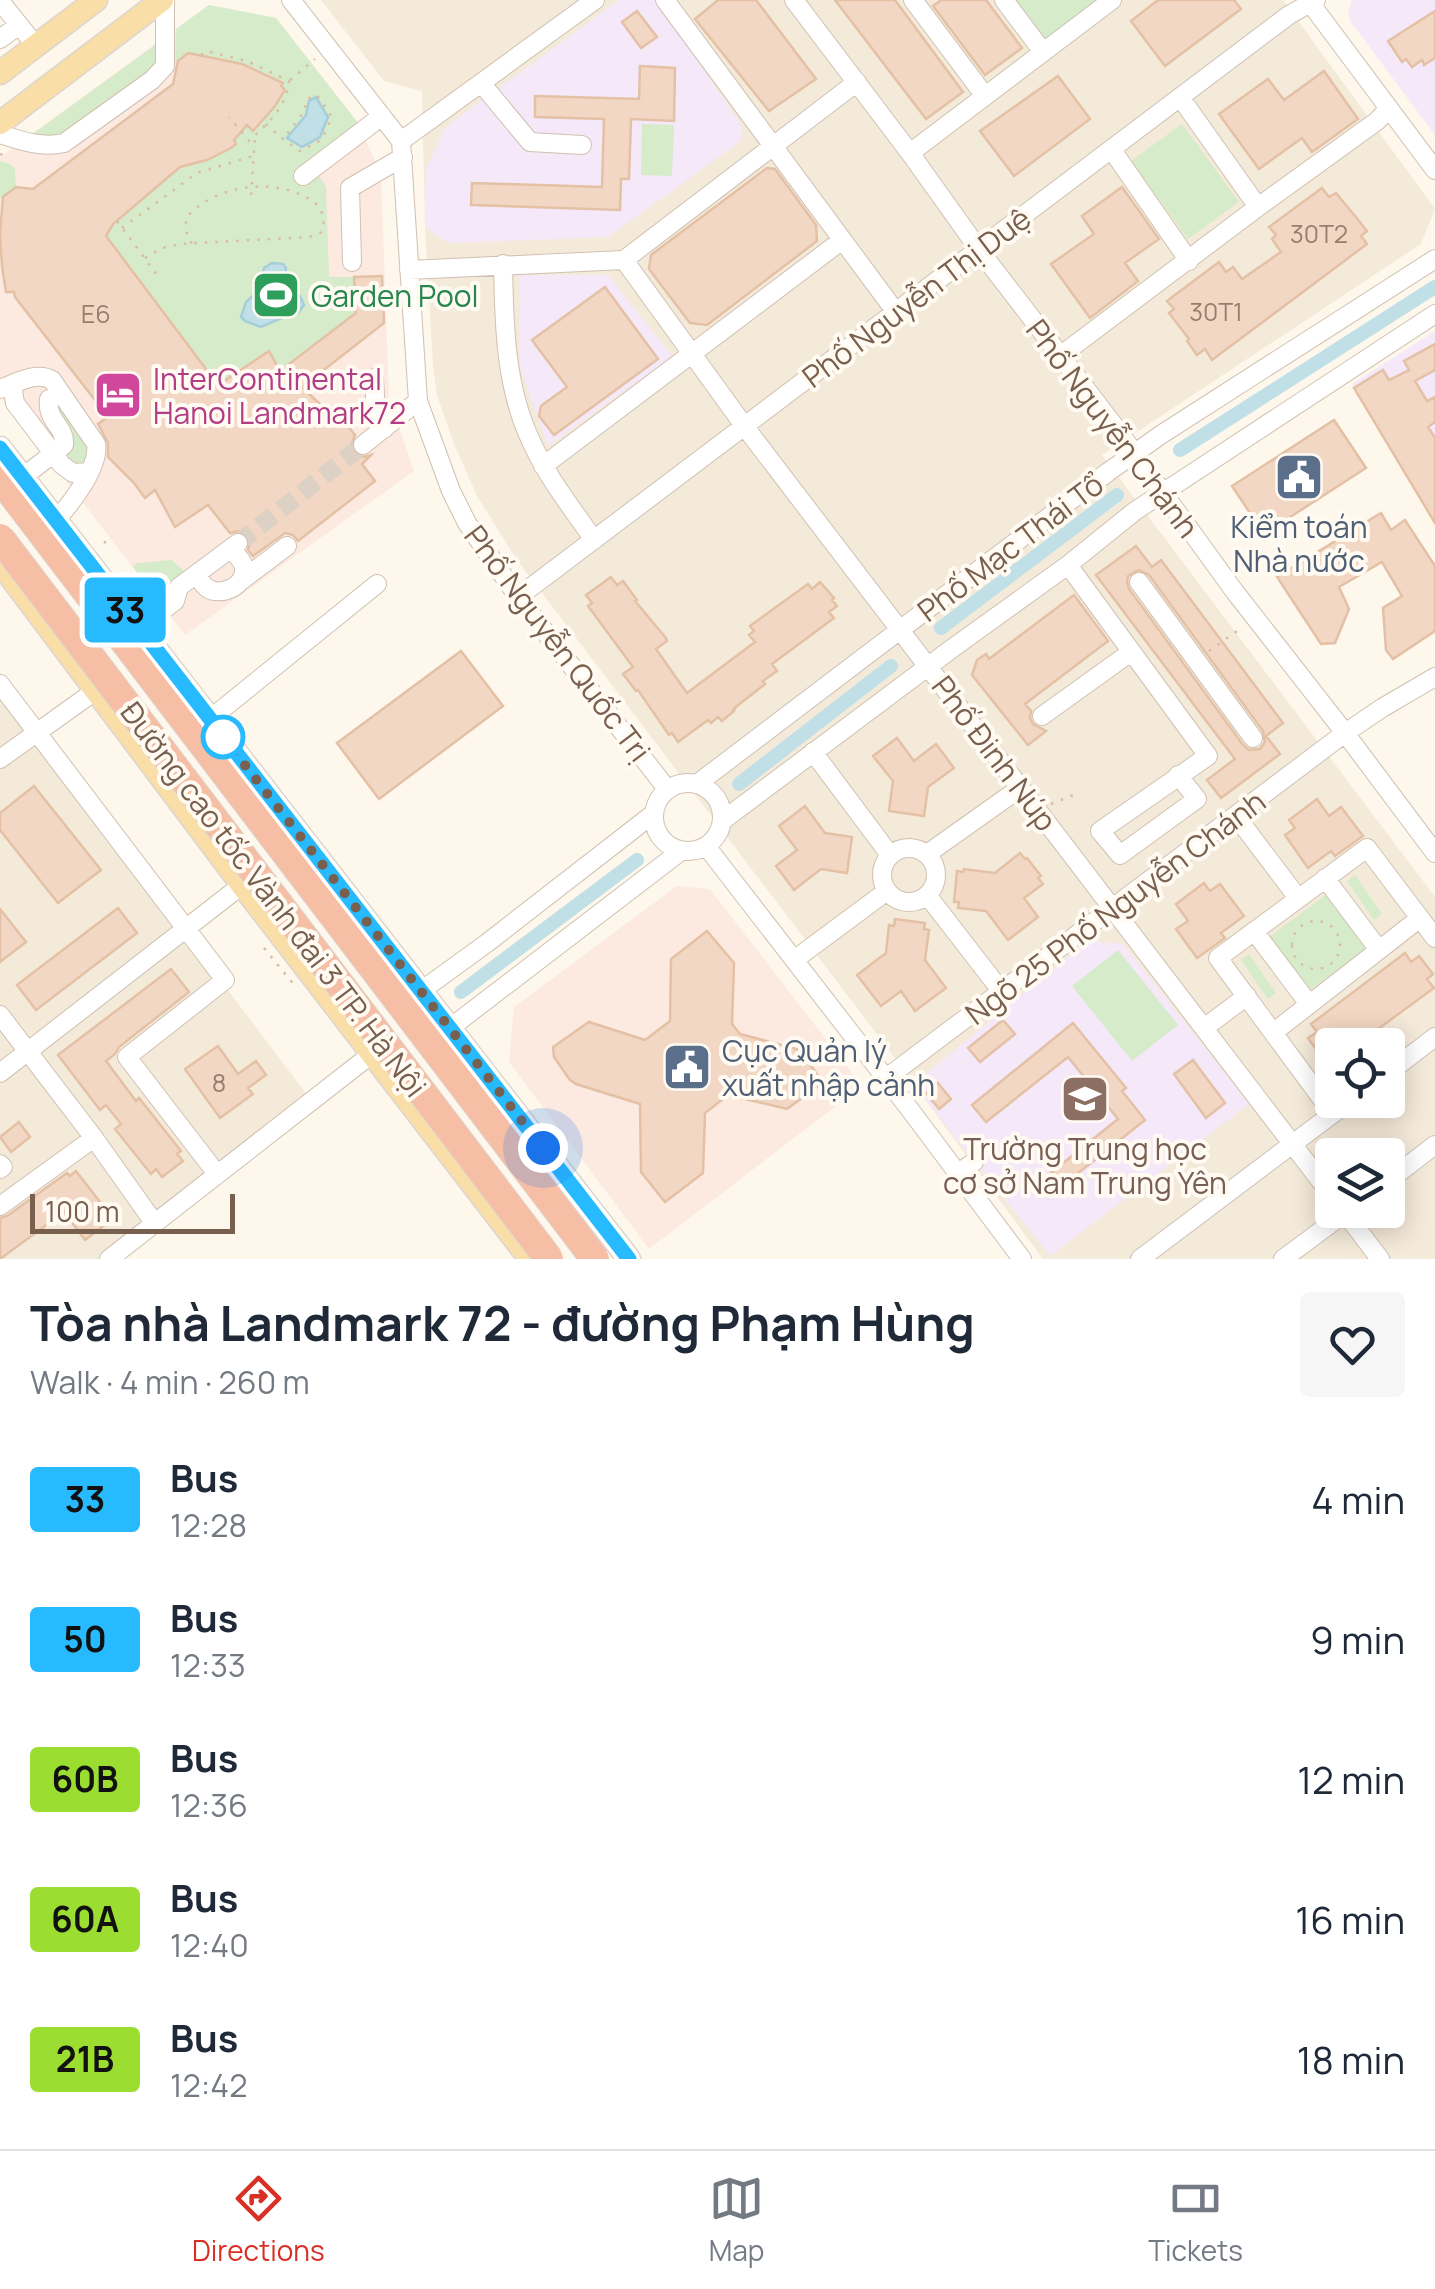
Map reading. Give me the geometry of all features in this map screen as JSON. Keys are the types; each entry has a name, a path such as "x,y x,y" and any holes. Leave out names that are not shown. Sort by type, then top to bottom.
{"highway":[{"name":"Đường cao tốc Vành đai 3 TP. Hà Nội","path":"12,477 594,1259"},
{"name":"Đường cao tốc Vành đai 3 TP. Hà Nội","path":"0,538 549,1259"}],"main road":[{"path":"0,73 96,0"},
{"path":"0,123 164,0"},
{"path":"0,448 12,477 57,519 629,1259"},
{"path":"25,596 44,591 69,576 78,564 80,552"},
{"path":"0,563 530,1259"}],"street":[{"path":"0,134 33,144 64,143 152,80 166,66 164,0"},
{"path":"291,0 382,116 402,149"},
{"path":"352,262 350,188 481,82 594,0"},
{"path":"665,0 895,312"},
{"name":"Phố Nguyễn Chánh","path":"794,0 1235,592 1435,853"},
{"path":"913,0 985,96"},
{"path":"1004,0 1043,52"},
{"path":"910,153 1112,0"},
{"path":"0,1 36,46"},
{"path":"1311,1 1435,170"},
{"name":"Phố Nguyễn Thị Duệ","path":"518,597 1311,1"},
{"path":"0,40 19,25"},
{"path":"481,82 530,142 582,145"},
{"path":"410,270 624,260 857,82"},
{"path":"1180,97 1258,207"},
{"path":"1060,356 1388,108"},
{"path":"304,176 382,116"},
{"name":"Phố Nguyễn Quốc Trị","path":"402,149 418,402 445,478 466,523 518,597 668,789"},
{"path":"1112,150 1189,261"},
{"path":"543,466 841,240"},
{"name":"Phố Mạc Thái Tổ","path":"697,784 1134,454 1435,259"},
{"name":"Phố Đinh Núp","path":"624,260 745,426 1315,1173"},
{"path":"503,264 504,318 512,380 530,439 543,466 594,540"},
{"name":"Phố Mạc Thái Tổ","path":"722,821 1135,511 1435,314"},
{"path":"57,519 72,502 96,460 96,444 46,376 6,387 68,471 88,472"},
{"path":"374,378 376,416 384,428"},
{"path":"49,379 40,412 54,434"},
{"path":"12,477 64,445 65,438 49,413 49,400"},
{"path":"362,445 418,402"},
{"path":"139,628 175,601 179,588 201,581 235,546 244,564 242,580"},
{"path":"201,581 224,591 287,546"},
{"path":"1068,565 1208,756 1178,775 1100,831 1120,855 1197,799 1178,775"},
{"path":"1140,582 1253,738"},
{"path":"210,720 376,584"},
{"path":"1042,716 1131,652"},
{"name":"Ngõ 25 Phố Nguyễn Chánh","path":"885,1079 1345,732 1435,677"},
{"path":"0,684 224,980 127,1056 217,1174"},
{"path":"0,759 95,691"},
{"path":"813,752 890,855"},
{"path":"678,784 697,784 716,798 722,821 717,836 706,846 681,851 660,838 653,814 668,789 678,784"},
{"path":"927,854 1020,788"},
{"path":"422,991 653,814"},
{"path":"1236,816 1298,898"},
{"path":"706,846 1022,1259"},
{"path":"908,848 927,854 936,875 927,895 916,901 903,901 887,891 882,870 890,855 908,848"},
{"path":"1315,1089 1218,958 1366,848 1435,938"},
{"path":"450,1028 681,851"},
{"path":"1325,878 1379,950"},
{"path":"0,1074 242,885"},
{"path":"794,960 887,891"},
{"path":"927,895 1002,992"},
{"path":"1274,1032 1420,918"},
{"path":"1254,931 1309,1004"},
{"path":"1204,1028 1247,996"},
{"path":"0,1015 155,1224"},
{"path":"1405,1059 1435,1036"},
{"path":"109,1259 372,1054"},
{"path":"1140,1259 1328,1118"},
{"path":"0,1206 94,1138"},
{"path":"1405,1168 1435,1145"},
{"path":"957,1174 974,1162"},
{"path":"1283,1259 1324,1228"},
{"path":"1358,1228 1380,1259"}],"path":[{"path":"201,55 206,51 236,58 289,80"},
{"path":"230,117 249,141 280,110 289,80 315,59"},
{"path":"266,124 283,139 300,150 318,142 332,117 317,94 307,99 304,112 283,139"},
{"path":"251,196 255,136"},
{"path":"122,228 197,173 253,156"},
{"path":"145,258 162,248 319,234 322,210 318,204 284,188 238,189 204,203 186,218 192,244"},
{"path":"117,221 160,280"},
{"path":"266,240 267,249"},
{"path":"104,544 110,538"},
{"path":"1050,804 1074,794"},
{"path":"1306,923 1328,924 1337,935 1339,950 1324,967 1308,967 1295,957 1292,941 1306,923"},
{"path":"264,948 294,986"}],"shaded area":[{"path":"321,0 1283,0 1435,209 1421,244 1102,455 1435,897 1435,1259 1043,1259 517,560 477,496 437,395 425,227 422,91 384,81"},
{"path":"619,0 656,0 742,126 741,141 608,237 448,243 425,227 425,172 444,128"},
{"path":"1352,0 1435,0 1435,135 1351,22 1348,13"},
{"path":"209,5 276,18 357,121 381,174 389,399 414,471 185,635 0,395 0,157"},
{"path":"520,275 608,275 672,356 548,446 519,364"},
{"path":"1435,331 1435,523 1352,384"},
{"path":"0,689 311,1100 102,1259 0,1259"},
{"path":"677,886 710,889 862,1086 649,1249 509,1062 514,1007"},
{"name":"Trường Trung học cơ sở Nam Trung Yên","path":"1088,941 1123,944 1249,1104 1050,1256 920,1093 923,1076"}],"green space":[{"path":"1010,0 1099,0 1044,41"},
{"path":"209,5 276,18 358,123 292,173 302,187 319,176 326,187 329,277 354,277 356,313 280,370 269,352 218,385 106,236 113,224 187,161 207,160 236,144 232,137 247,125 254,131 285,90 283,82 225,60 188,53 175,63 176,29"},
{"path":"159,42 156,65 61,135 30,136"},
{"path":"642,124 674,125 672,176 641,175"},
{"path":"1182,124 1239,202 1188,239 1131,161"},
{"path":"0,161 15,169 16,187 0,199"},
{"path":"55,399 89,444 90,455 81,468 68,467"},
{"path":"172,560 184,575 156,597 133,567 137,563"},
{"path":"1355,875 1382,914 1374,920 1347,881"},
{"path":"1326,895 1367,949 1307,992 1268,938"},
{"path":"1118,950 1178,1025 1132,1061 1072,986"},
{"path":"1249,954 1276,993 1268,999 1241,960"}],"water":[{"path":"316,97 328,117 320,137 302,147 287,138 306,115 309,101"},
{"name":"Garden Pool","path":"272,263 283,264 284,288 289,294 300,296 304,305 298,313 285,311 282,318 261,327 241,317 246,302 261,284 264,268"}],"building":[{"path":"718,0 756,0 816,79 769,111 695,19"},
{"path":"835,0 895,0 963,92 926,119"},
{"path":"941,0 986,0 1022,48 985,75 933,6"},
{"path":"1158,0 1234,0 1241,9 1165,66 1131,21"},
{"path":"637,11 657,37 641,48 622,22"},
{"path":"1435,11 1435,58 1412,67 1406,59 1402,62 1388,41"},
{"path":"188,53 242,64 283,83 285,90 253,131 247,125 231,148 180,167 113,224 106,236 218,385 269,351 280,371 356,313 354,277 382,276 384,323 302,387 327,411 332,407 355,435 351,446 354,453 371,455 362,464 375,481 298,541 285,533 253,556 248,550 247,535 230,533 208,505 175,527 155,490 145,498 108,457 108,443 98,424 108,417 14,292 6,292 2,266 3,197 16,187 33,189 173,84 178,61"},
{"path":"640,66 675,68 674,121 631,119 629,179 621,179 620,210 471,205 472,183 602,187 604,119 535,117 535,96 639,99"},
{"path":"1324,71 1358,119 1312,152 1302,138 1259,169 1219,114 1268,79 1284,100"},
{"path":"1058,76 1090,119 1014,176 980,131"},
{"path":"767,168 775,169 816,225 817,241 707,325 690,323 649,269 651,255"},
{"path":"1122,187 1159,239 1125,263 1138,281 1090,318 1051,264 1094,234 1082,216"},
{"path":"1322,188 1329,197 1336,193 1355,216 1367,231 1361,236 1367,244 1212,360 1205,349 1197,355 1169,313 1174,309 1167,301 1219,262 1226,272 1233,267 1242,279 1281,252 1269,227"},
{"path":"605,287 658,359 554,435 539,416 541,406 567,387 532,340"},
{"path":"1435,344 1435,370 1415,381 1427,401 1435,397 1435,422 1428,427 1435,438 1435,523 1354,388 1383,370 1389,380 1409,370 1404,361"},
{"name":"Kiểm toán Nhà nước","path":"1334,420 1366,468 1264,534 1232,486"},
{"path":"1381,513 1391,530 1405,520 1435,566 1435,631 1393,659 1386,650 1383,608 1402,596 1382,562 1339,587 1349,609 1335,643 1321,644 1277,577"},
{"path":"1136,546 1152,567 1161,560 1283,723 1266,736 1280,754 1221,798 1207,780 1235,759 1096,575","holes":["1139,570 1149,575 1263,731 1265,742 1260,749 1249,750 1243,745 1129,589 1128,576"]},
{"path":"611,577 617,585 623,581 666,638 656,649 687,693 755,642 749,635 754,631 750,626 808,584 812,589 820,582 837,606 829,612 834,618 772,664 777,671 734,711 722,721 718,717 711,723 708,720 678,742 623,674 633,667 588,606 592,603 586,595"},
{"path":"1074,595 1108,641 1025,704 1033,724 1046,731 1028,745 972,675 977,660 986,654 989,659"},
{"path":"461,651 503,706 379,799 337,743"},
{"path":"897,738 914,761 936,744 954,768 928,787 924,816 889,811 893,781 873,756"},
{"path":"34,786 101,870 58,903 0,830 0,813"},
{"path":"1317,799 1329,816 1341,807 1363,836 1335,856 1331,851 1308,868 1285,835 1295,828 1289,820"},
{"path":"805,806 825,833 852,837 847,873 821,869 794,890 776,866 797,850 779,826"},
{"path":"1020,853 1041,876 1038,878 1043,884 1024,898 1038,917 1008,940 986,911 958,908 959,902 954,902 957,871 995,873"},
{"path":"1204,883 1210,891 1220,884 1244,916 1221,933 1225,938 1197,958 1176,929 1188,921 1176,904"},
{"path":"118,908 137,933 36,1010 17,985"},
{"path":"0,909 26,942 0,962"},
{"path":"895,919 925,923 924,929 929,930 925,960 946,988 915,1011 901,991 881,1006 857,975 886,953 889,925 894,926"},
{"name":"Cục Quản lý xuất nhập cảnh","path":"707,931 734,963 732,1024 740,1034 800,1050 822,1081 787,1109 728,1095 705,1113 703,1173 665,1202 641,1172 640,1104 576,1084 554,1057 553,1047 589,1022 645,1040 670,1021 671,959"},
{"path":"1405,953 1411,962 1419,956 1433,974 1427,979 1434,988 1379,1028 1315,1029 1311,1024"},
{"path":"171,969 189,992 106,1061 181,1151 177,1154 183,1161 162,1177 156,1169 151,1174 115,1129 121,1124 106,1105 100,1110 58,1055"},
{"path":"1003,1020 1015,1034 980,1062 968,1048"},
{"path":"1073,1023 1126,1088 1122,1091 1145,1120 1048,1197 1037,1184 1118,1119 1068,1057 986,1122 972,1105"},
{"path":"218,1046 238,1074 256,1061 266,1075 248,1088 253,1094 220,1118 185,1069"},
{"path":"1193,1060 1225,1103 1206,1118 1174,1074"},
{"path":"938,1083 951,1099 939,1109 926,1093"},
{"path":"19,1122 30,1137 11,1152 0,1137"},
{"path":"76,1171 107,1211 100,1216 106,1224 85,1240 64,1212 0,1259 0,1218 67,1173 70,1176"}],"waterway":[{"path":"1180,450 1435,287"},
{"path":"941,628 1117,495"},
{"path":"739,784 891,666"},
{"path":"461,992 637,860"}],"tunnel":[{"path":"238,543 363,445"}],"bus line":[{"name":"33","path":"0,448 629,1259"}],"place":[{"name":"Garden Pool","path":"276,295"},
{"name":"InterContinental Hanoi Landmark72","path":"118,395"},
{"name":"Kiểm toán Nhà nước","path":"1299,477"},
{"name":"Cục Quản lý xuất nhập cảnh","path":"687,1067"},
{"name":"Trường Trung học cơ sở Nam Trung Yên","path":"1085,1099"}],"route":[{"path":"223,737 543,1148"}]}
